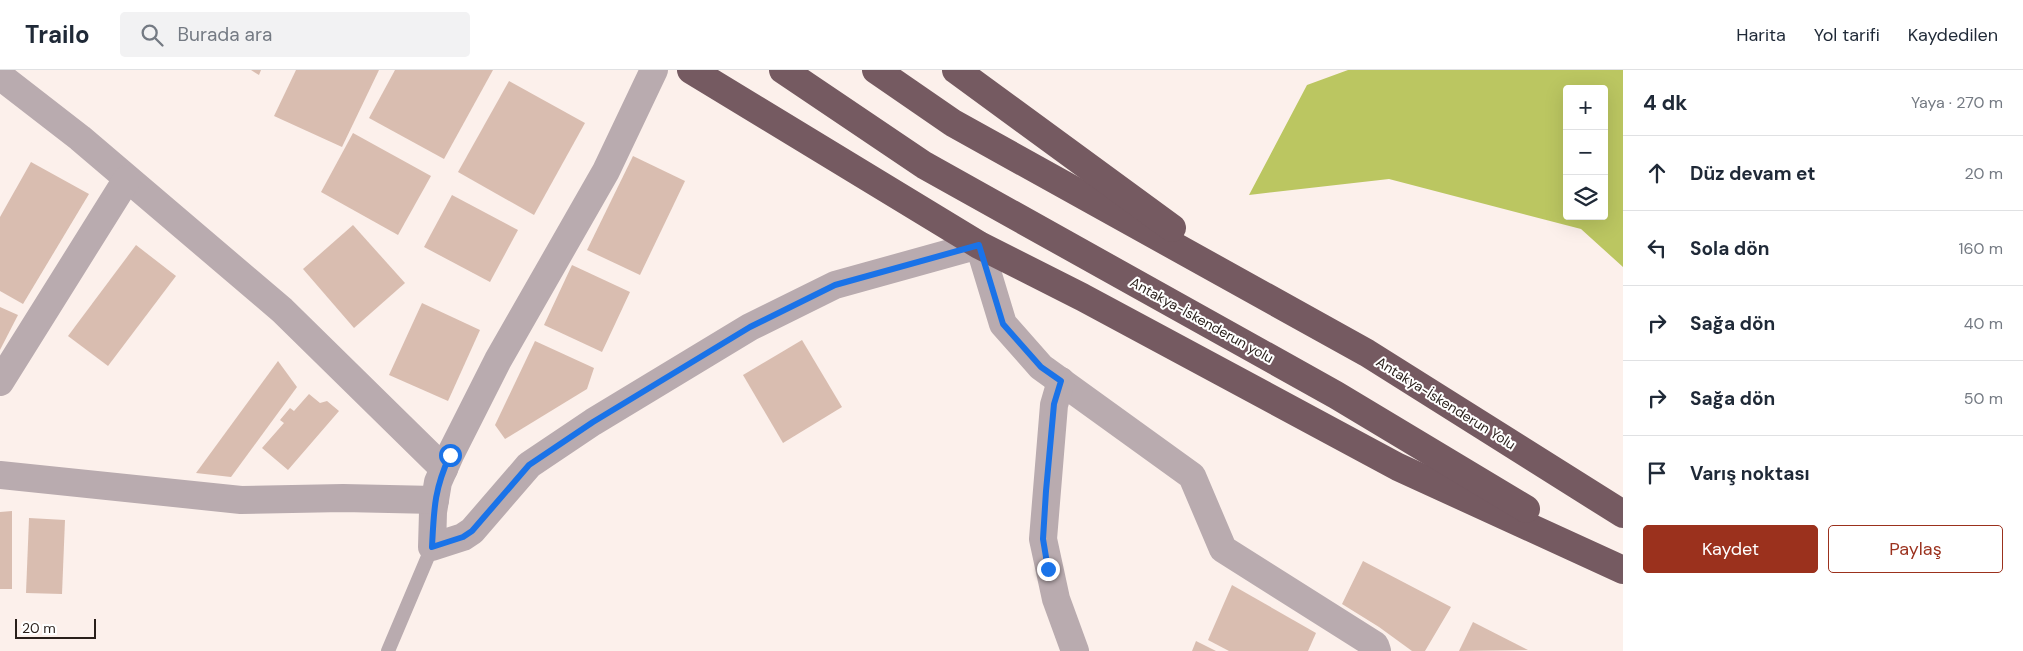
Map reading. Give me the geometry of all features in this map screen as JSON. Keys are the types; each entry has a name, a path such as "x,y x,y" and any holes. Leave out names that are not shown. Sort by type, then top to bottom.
{"highway":[{"path":"691,70 979,245 1082,297 1398,467 1623,569"},
{"name":"Antakya-İskenderun yolu","path":"782,70 924,165 1336,395 1623,569"},
{"path":"876,70 953,123 1266,297"},
{"path":"956,70 1266,297"},
{"name":"Antakya-İskenderun Yolu","path":"1266,297 1367,353 1623,514"}],"street":[{"path":"654,70 606,171 498,360 444,469 438,482 435,500 432,547 463,537 472,531 529,465 593,422 750,327 835,285 979,245 1003,324 1041,367 1192,476 1224,549 1375,645 1378,651"},
{"path":"0,76 80,138 282,310 444,469"},
{"path":"0,382 128,179"},
{"path":"1061,381 1054,404 1043,539 1056,599 1075,651"},
{"path":"0,475 241,500 343,498 435,500"}],"lane":[{"path":"388,651 432,547"}],"green space":[{"path":"1348,70 1623,70 1623,267 1581,229 1389,179 1249,195 1307,85"}],"building":[{"path":"251,70 261,70 259,75"},
{"path":"296,70 379,70 342,147 274,116"},
{"path":"395,70 493,70 444,159 369,118"},
{"path":"509,81 585,123 534,215 458,172"},
{"path":"353,133 431,176 398,235 321,192"},
{"path":"633,156 685,181 640,275 587,250"},
{"path":"31,162 89,194 23,304 0,291 0,217"},
{"path":"452,195 518,230 490,282 424,247"},
{"path":"353,225 405,283 354,328 303,269"},
{"path":"136,245 176,276 108,366 68,336"},
{"path":"572,265 630,292 602,352 544,325"},
{"path":"422,303 480,330 448,401 389,375"},
{"path":"0,307 18,315 0,350"},
{"path":"802,340 842,407 783,443 743,375"},
{"path":"535,341 594,368 587,389 505,439 495,425"},
{"path":"278,361 297,387 231,477 196,473"},
{"path":"309,394 320,403 327,401 339,411 288,470 262,448 284,423 280,420 290,408 294,411"},
{"path":"12,511 12,589 0,589 0,512"},
{"path":"29,518 65,520 62,594 26,593"},
{"path":"1363,561 1451,607 1425,651 1412,651 1379,627 1342,604"},
{"path":"1232,585 1316,633 1308,651 1229,651 1208,640"},
{"path":"1473,622 1528,650 1459,651"},
{"path":"1196,641 1216,651 1192,651"}],"route":[{"path":"450,455 438,482 433,512 432,547 463,537 472,531 529,465 593,422 750,327 799,301 835,285 979,245 1003,324 1041,367 1061,381 1054,404 1046,491 1043,539 1048,569"}]}
